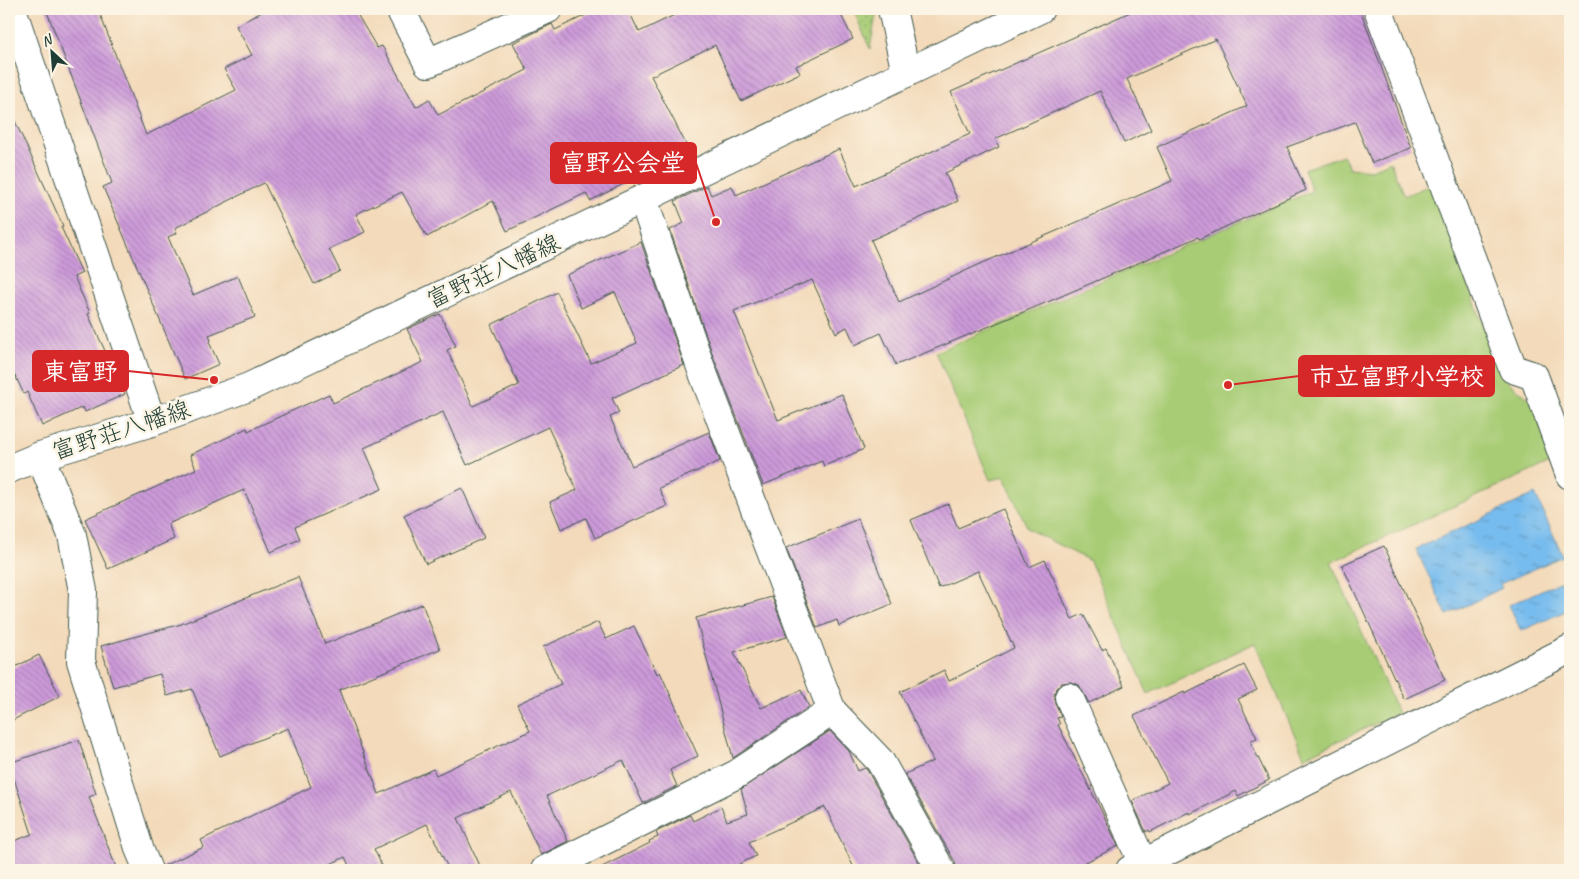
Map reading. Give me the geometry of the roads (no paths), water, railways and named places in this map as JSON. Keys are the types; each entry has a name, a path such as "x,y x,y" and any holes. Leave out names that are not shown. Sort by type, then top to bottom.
{"street":[{"path":"12,9 152,422"},
{"path":"400,9 428,63 548,9"},
{"path":"892,9 906,73"},
{"name":"富野荘八幡線","path":"10,464 152,422 249,387 1040,9"},
{"path":"1378,9 1512,369 1534,376 1570,475"},
{"path":"643,200 701,368 832,710 880,761 942,870"},
{"path":"40,456 74,545 83,591 81,661 140,850 148,870"},
{"path":"1069,697 1136,867 1570,649"},
{"path":"545,870 578,863 737,774 832,710"}],"water":[{"path":"1535,494 1563,556 1500,584 1502,588 1447,615 1416,549"},
{"path":"1570,577 1570,609 1521,631 1509,605"}],"place":[{"name":"富野公会堂","path":"716,222"},
{"name":"東富野","path":"214,380"},
{"name":"市立富野小学校","path":"1228,385"}]}
